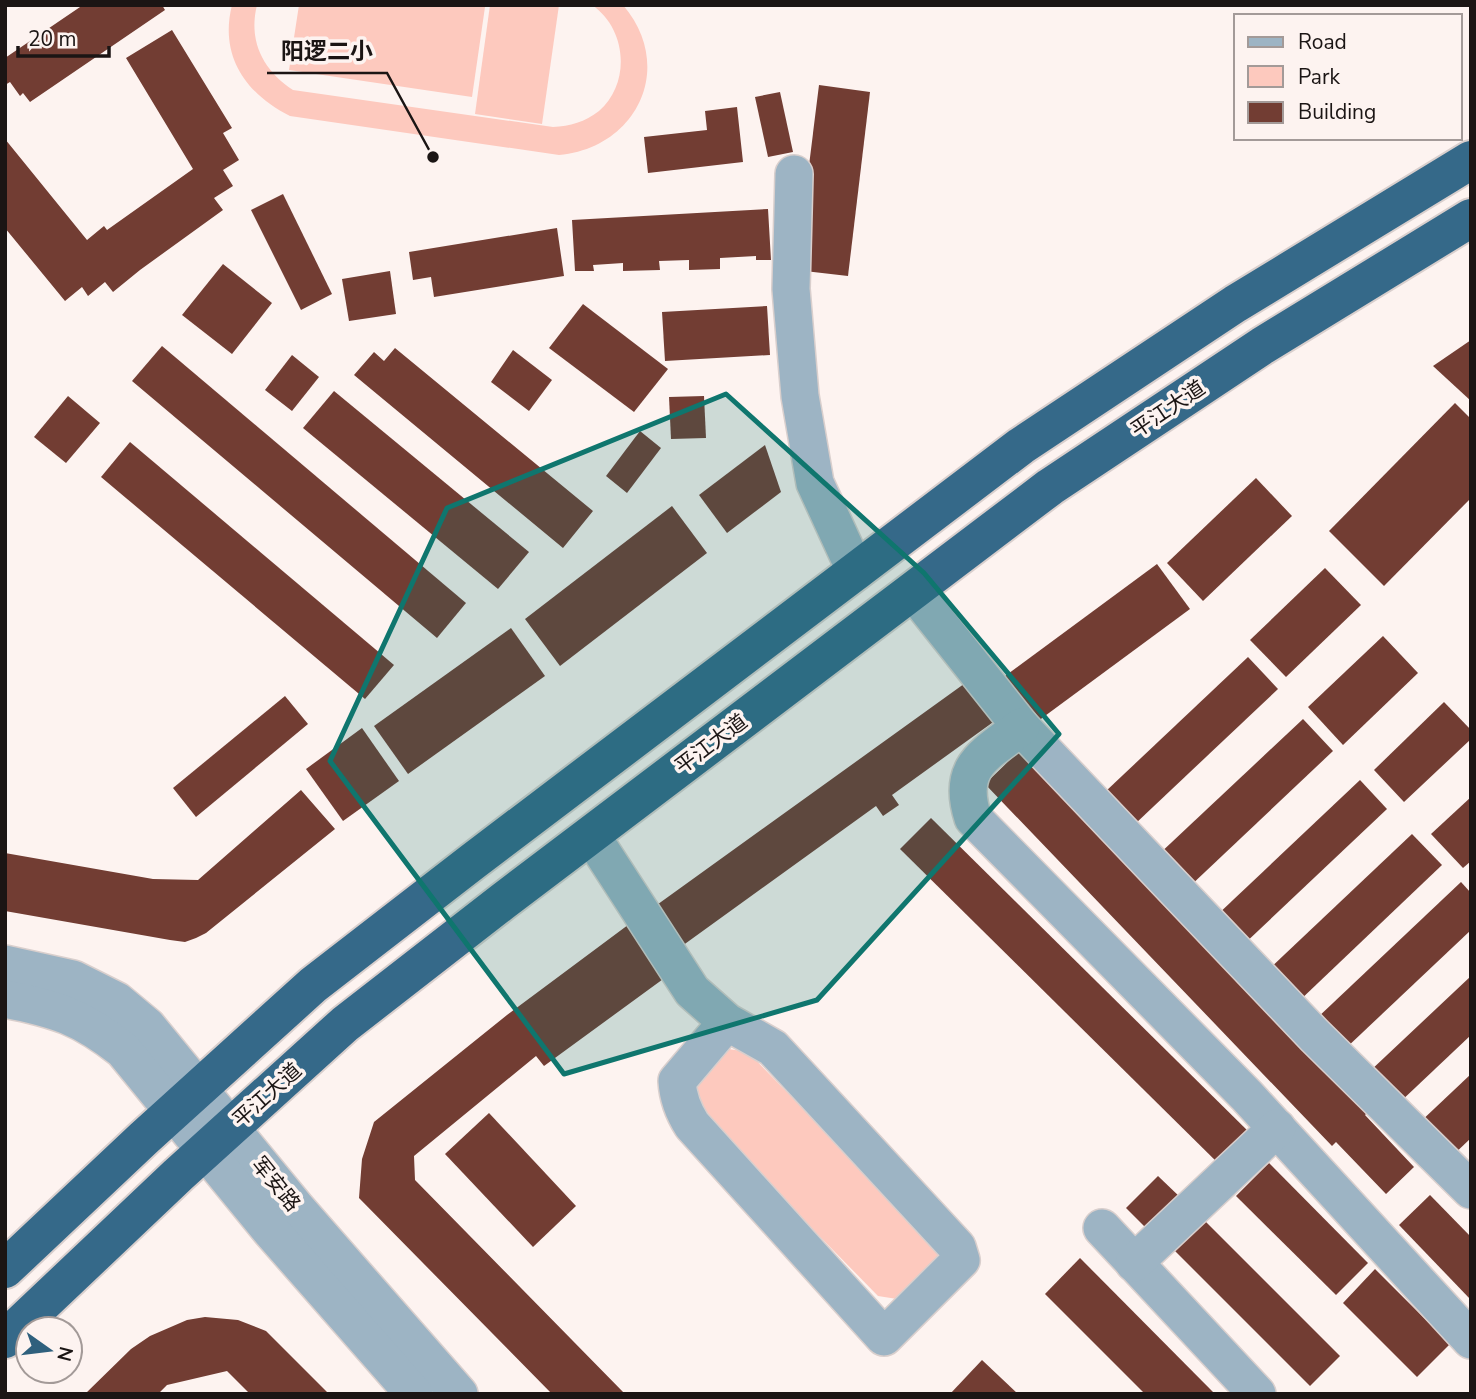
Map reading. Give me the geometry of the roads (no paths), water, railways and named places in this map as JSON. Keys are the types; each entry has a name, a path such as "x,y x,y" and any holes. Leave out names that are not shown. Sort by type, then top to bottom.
{"highway":[{"path":"5,1269 313,985 1021,446 1247,297 1471,160"},
{"name":"平江大道","path":"5,1339 345,1024 591,835 1050,487 1262,346 1471,218"}],"street":[{"path":"794,174 791,289 800,396 815,483 856,572"},
{"path":"913,591 1021,727 1314,1035 1471,1190"},
{"path":"1021,727 974,764 967,792 973,818 1277,1128 1471,1340"},
{"path":"591,835 692,991 727,1022 773,1048 957,1247 961,1261 884,1337 683,1112 677,1081 727,1022"},
{"name":"军安路","path":"5,964 74,979 117,1001 147,1026 186,1100 218,1139 297,1209 459,1394"},
{"name":"军安路","path":"5,999 61,1011 98,1030 186,1100"},
{"path":"1134,1263 1277,1128"},
{"name":"军安路","path":"218,1139 271,1231 414,1394"},
{"path":"1102,1228 1257,1394"}],"place":[{"name":"阳逻二小","path":"433,157"}]}
